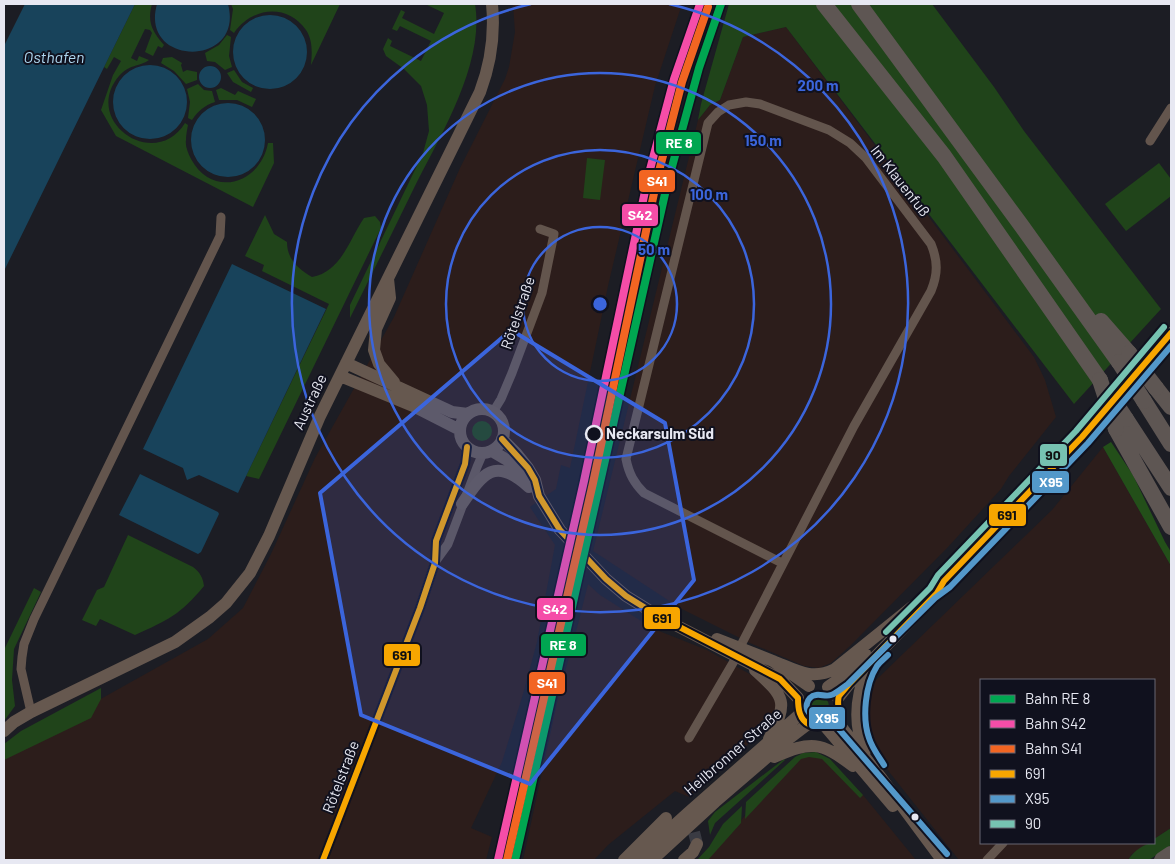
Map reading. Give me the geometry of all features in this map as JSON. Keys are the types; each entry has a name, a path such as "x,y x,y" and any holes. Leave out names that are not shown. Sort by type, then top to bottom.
{"highway":[{"path":"824,4 898,95 944,156 1100,380 1171,527"},
{"path":"859,4 1043,256 1124,358 1156,388 1171,407"},
{"path":"1124,358 1144,401 1171,444"},
{"path":"1121,424 1171,488"},
{"path":"1162,860 1171,854"}],"main road":[{"name":"Austraße","path":"4,731 14,722 31,712 176,642 226,603 250,574 320,416 480,92 489,68 493,43 494,19 492,4"},
{"path":"388,279 390,298 376,329 374,350 379,364 398,387"},
{"path":"838,698 849,684 936,593 944,581 1082,437 1171,333"},
{"path":"346,363 452,412 468,414"},
{"path":"340,376 413,406 460,430"},
{"path":"488,452 502,440 504,427 498,416 493,412 477,410 468,414 460,430 462,440 467,448 472,451 488,452 513,464 560,530 606,579 626,596 660,617 740,654 780,679 798,698"},
{"path":"502,440 516,452 528,468 535,480 534,492"},
{"path":"462,504 478,481 492,471 505,472 514,476 534,492"},
{"path":"828,687 842,677 929,591 944,581"},
{"path":"740,654 773,660 802,673 815,676 824,674 834,669 912,607"},
{"path":"740,654 778,692 782,703 780,718 767,744"},
{"path":"773,660 809,686"},
{"path":"870,662 859,695 857,726 860,739 882,779 941,860"},
{"path":"822,685 828,687 834,691 838,698 839,712 830,722 816,727 804,720 797,707 798,698 809,686 822,685"},
{"name":"Heilbronner Straße","path":"636,860 767,744 804,720"},
{"name":"Heilbronner Straße","path":"652,860 762,762 804,720"},
{"path":"830,722 882,779"},
{"path":"830,722 868,777 941,860"},
{"path":"762,762 791,749 815,745 838,754 868,777"},
{"path":"624,860 666,818"},
{"path":"684,860 693,852 697,844"}],"street":[{"name":"Im Klauenfuß","path":"689,738 740,654 782,563 854,426 937,278 936,256 931,244 866,158 850,143 829,130 760,104 746,102 729,105 718,112 708,123 626,459 628,470 634,483 644,493 782,563"},
{"path":"1150,142 1171,108"},
{"path":"31,712 21,669 24,644 34,619 220,236 221,217"},
{"name":"Rötelstraße","path":"493,412 501,399 518,358 542,293 554,234 540,229"},
{"name":"Rötelstraße","path":"435,563 436,541 465,464 467,448"},
{"name":"Rötelstraße","path":"323,860 408,641 435,563 448,544 462,504 488,452"},
{"path":"987,860 1002,844"}],"highlighted area":[{"path":"511,330 665,423 694,580 530,784 361,715 320,493"}],"shaded area":[{"path":"513,4 682,4 655,86 608,286 570,468 561,465 556,489 530,507 555,545 537,642 523,694 502,762 471,828 492,837 486,860 4,860 4,753 208,639 243,608 271,554 315,458 394,317 460,168 505,79 515,32"},
{"path":"786,27 1034,357 1045,380 1056,417 1009,476 1001,489 948,547 850,646 831,663 819,668 804,666 750,643 680,608 593,551 698,120 710,105 720,100 743,37"},
{"path":"1103,447 1171,566 1171,828 1155,838 1155,679 980,679 980,844 1147,844 1132,854 1128,860 959,860 890,773 870,742 864,720 869,690 876,680 1052,510"},
{"path":"588,584 600,595 654,629 707,650 755,677 773,696 776,705 774,715 764,730 689,797 675,791 608,845 594,860 523,860 559,694"},
{"path":"816,755 826,760 863,795 916,860 705,860 781,776 802,756"}],"green space":[{"path":"135,4 152,4 150,21 156,35 164,45 162,48 158,46 153,56 145,52 152,33 150,30 145,29 131,58 137,61 139,56 149,60 123,72 110,93 109,109 115,124 126,135 141,142 157,143 172,137 185,123 188,125 186,145 191,159 200,171 211,179 222,182 246,177 256,169 268,143 273,143 274,163 253,207 116,136 101,110 113,75 121,61 114,57 107,69 104,67"},
{"path":"231,4 340,4 311,65 310,38 298,21 280,12 270,12 250,18 241,24 234,33 230,30 233,9"},
{"path":"425,4 475,4 476,27 473,51 467,75 447,123 350,318 350,305 423,153 429,131 427,105 421,86 404,69 386,56 383,49 388,38 392,41 390,46 421,61 431,41 400,26 397,31 392,29 401,10 405,12 402,18 434,34 444,13"},
{"path":"729,4 932,4 994,87 1024,131 1161,309 1074,404 786,27 743,37 720,100 710,105 698,120"},
{"path":"227,35 231,37 229,56 232,67 225,70 215,62 207,61 205,53 219,45"},
{"path":"172,57 182,63 183,72 187,70 197,72 197,80 186,84 174,71 161,63 163,58"},
{"path":"234,70 242,82 253,88 251,92 233,82 227,73"},
{"path":"198,84 204,90 212,91 215,102 202,109 192,120 188,118 190,102 187,89"},
{"path":"221,88 235,95 238,91 256,99 252,107 237,100 219,100 216,90"},
{"path":"587,158 605,160 600,200 583,198"},
{"path":"1159,163 1171,179 1171,196 1126,231 1105,204"},
{"path":"265,215 274,234 287,242 289,254 294,263 312,277 322,274 337,262 364,218 375,216 380,222 381,228 259,479 246,476 329,304 262,271 264,265 245,256"},
{"path":"482,421 489,424 492,431 489,438 482,441 475,438 472,431 475,424"},
{"path":"1111,442 1133,475 1171,552 1171,566 1103,447"},
{"path":"128,535 193,567 201,575 204,586 188,604 173,616 135,635 100,619 96,626 82,620 97,590 104,587"},
{"path":"34,588 41,592 14,649 12,680 15,706 4,721 4,650"},
{"path":"101,688 101,699 91,718 4,760 4,744 21,731"},
{"path":"815,696 823,696 829,702 829,710 823,716 815,716 809,710 809,702"},
{"path":"816,752 830,759 863,795 860,798 822,759 809,757 801,759 745,819 746,802 795,757 803,753"},
{"path":"784,759 715,823 710,835 708,821 715,812"},
{"path":"742,806 741,823 708,860 697,860 709,847 723,824"},
{"path":"1171,828 1171,845 1149,860 1128,860 1139,848 1155,844 1155,838"}],"water":[{"name":"Osthafen","path":"25,4 135,4 4,271 4,46"},
{"path":"157,4 228,4 229,25 222,40 208,49 192,52 176,49 163,40 156,25"},
{"path":"270,15 291,21 301,31 307,52 301,73 291,83 270,89 249,83 239,73 233,52 239,31 249,21"},
{"path":"150,65 171,71 181,81 187,102 181,123 171,133 150,139 129,133 119,123 113,102 119,81 129,71"},
{"path":"210,66 218,69 221,77 218,85 210,88 202,85 199,77 202,69"},
{"path":"228,103 249,109 259,119 265,140 259,161 249,171 228,177 207,171 197,161 191,140 197,119 207,109"},
{"path":"232,264 326,309 238,493 199,475 187,480 183,468 143,449"},
{"path":"140,474 218,512 219,514 201,552 198,554 119,515"}],"tunnel":[{"path":"680,821 694,832 697,844"}],"transit line":[{"path":"515,860 667,185 699,68 721,4"},
{"name":"90","path":"886,632 930,588 938,575 1076,431 1164,327"},
{"name":"691","path":"502,439 528,468 535,480 539,496 560,530 606,579 626,596 660,617 780,679 798,698 799,710 803,720 810,725 819,727 834,719 838,711 839,696 849,684 937,593 944,581 1082,437 1171,333"},
{"name":"X95","path":"947,854 831,720 809,713 807,710 808,701 816,695 827,696 833,694 848,684 935,598 950,587 1088,443 1171,346"},
{"name":"691","path":"323,860 420,608 435,563 436,541 465,464 467,447"},
{"name":"X95","path":"884,765 869,738 865,711 867,692 873,674 878,665 888,655"}],"rail line":[{"name":"S42","path":"498,860 584,481 648,177 674,79 700,4"},
{"name":"S41","path":"507,860 593,483 657,179 682,82 708,7"}],"place":[{"name":"Neckarsulm Süd","path":"594,434"}]}
